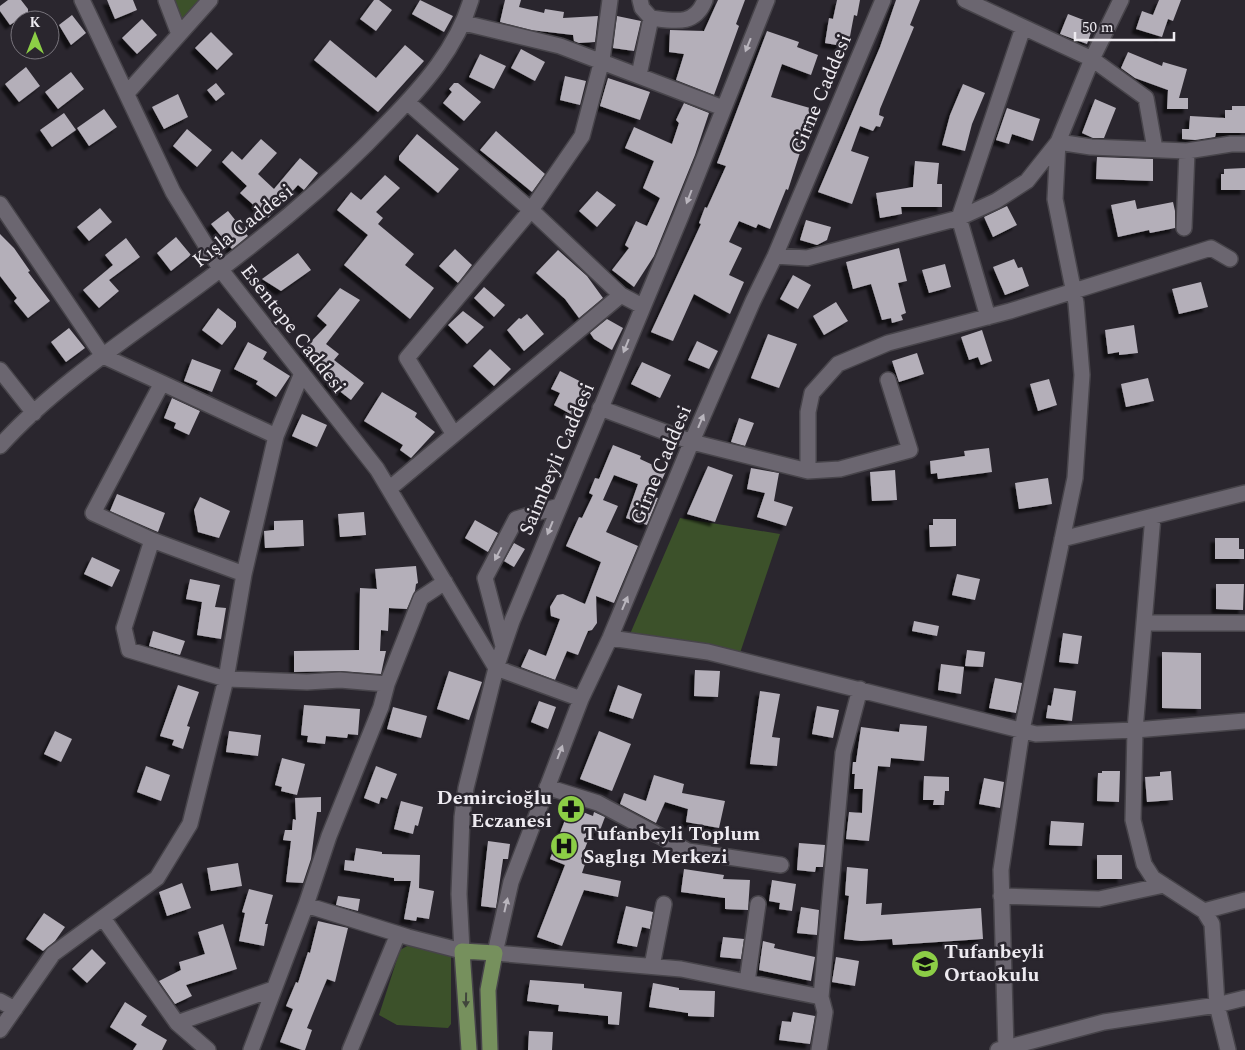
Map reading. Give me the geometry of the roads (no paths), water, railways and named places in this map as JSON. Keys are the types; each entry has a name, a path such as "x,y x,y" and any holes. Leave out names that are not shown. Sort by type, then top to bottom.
{"main road":[{"path":"469,1050 462,951 495,953 488,1000 490,1050"}],"street":[{"name":"Esentepe Caddesi","path":"82,0 90,22 127,93 173,192 221,270 357,442 389,489 496,668"},
{"path":"166,0 179,34"},
{"path":"127,93 210,0"},
{"name":"Kışla Caddesi","path":"0,446 34,413 103,356 221,270 311,198 365,147 429,76 464,23 471,0"},
{"path":"453,433 407,358 531,210 582,136 602,60 610,0"},
{"path":"640,0 642,8 652,18 675,21 691,18 701,11 705,0"},
{"name":"Saimbeyli Caddesi","path":"462,951 460,894 462,817 466,788 503,646 559,506 681,216 766,0"},
{"name":"Girne Caddesi","path":"495,953 511,882 581,699 610,638 692,442 753,301 775,256 883,0"},
{"path":"965,0 1092,59 1146,98 1155,149"},
{"path":"775,256 807,258 959,218 996,201 1027,181 1058,142 1092,59 1120,0"},
{"path":"639,75 652,18"},
{"path":"464,23 560,46 602,60 723,108"},
{"path":"988,317 959,218 1023,28"},
{"path":"407,102 531,210 621,295 642,306"},
{"path":"1058,142 1091,147 1187,151 1231,144 1245,144"},
{"path":"1058,142 1055,199 1073,290 1082,375 1075,478 1022,730 1001,870 1003,1049 1104,1022 1217,1005 1245,998"},
{"path":"1184,228 1187,151"},
{"path":"0,204 103,356 276,436"},
{"path":"808,471 808,412 812,393 838,364 888,343 988,317 1211,248 1230,259"},
{"path":"389,489 453,433 621,295"},
{"path":"0,370 34,413"},
{"path":"0,1030 53,954 158,878 190,824 226,678 244,574 276,436 302,373"},
{"path":"600,408 692,442 808,471 840,468 910,450 888,380"},
{"path":"162,383 93,513 152,540 244,574"},
{"path":"1062,539 1245,493"},
{"path":"503,646 485,578 516,519 559,506"},
{"path":"1154,516 1135,730 1133,820 1144,864 1154,878 1204,911 1212,924 1215,943 1217,1005 1228,1050"},
{"path":"152,540 124,628 129,650 226,678 307,682 340,680 387,684"},
{"path":"251,1050 272,989 306,905 329,836 381,707 387,684 421,598 445,582"},
{"path":"1144,623 1245,623"},
{"path":"610,638 708,652 1036,734 1135,730 1245,721"},
{"path":"496,668 581,699"},
{"path":"819,1050 825,1012 821,998 843,753 860,689"},
{"path":"547,787 598,803 688,851 781,865"},
{"path":"1001,896 1099,899 1164,886"},
{"path":"1204,911 1245,900"},
{"path":"652,966 664,904"},
{"path":"747,982 758,904"},
{"path":"306,905 398,934 462,951"},
{"path":"103,918 177,1023 208,1050"},
{"path":"350,1050 398,934"},
{"path":"495,953 681,969 821,998"},
{"path":"177,1023 272,989"},
{"path":"0,1001 15,1009"}],"place":[{"name":"Demircioğlu Eczanesi","path":"571,809"},
{"name":"Tufanbeyli Toplum Saglıgı Merkezi","path":"564,846"},
{"name":"Tufanbeyli Ortaokulu","path":"925,964"}]}
